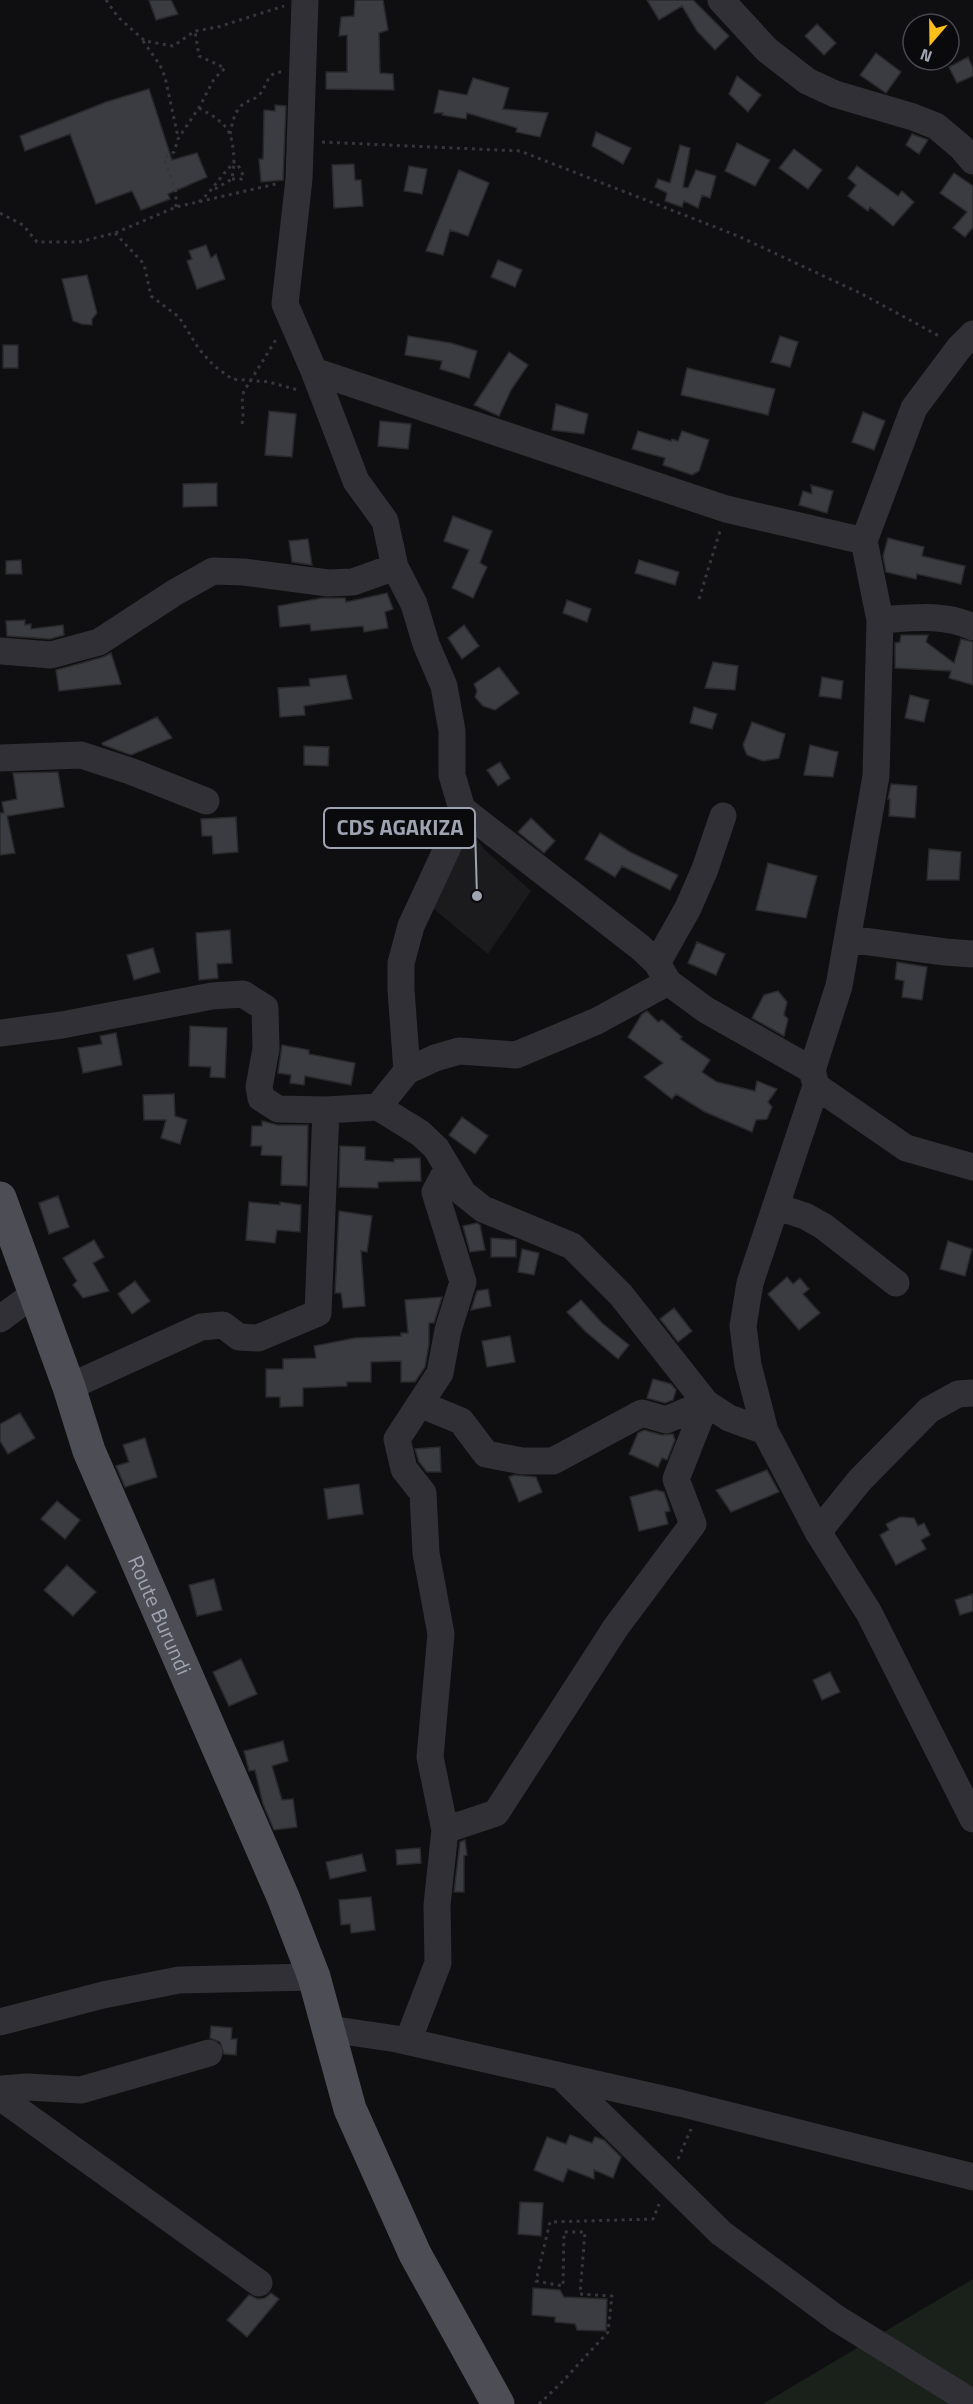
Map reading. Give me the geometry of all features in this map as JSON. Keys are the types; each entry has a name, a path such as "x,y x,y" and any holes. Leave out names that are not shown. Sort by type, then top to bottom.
{"main road":[{"name":"Route Burundi","path":"0,1198 69,1387 89,1451 283,1897 314,1977 350,2109 416,2254 498,2404"}],"street":[{"path":"722,0 767,50 807,81 835,94 936,126 973,161"},
{"path":"298,2 302,141 285,304 314,371 356,481 385,521 396,567 414,604 426,644 444,686 452,731 452,776 462,808 640,947 662,973 706,1010 814,1078 906,1148 973,1167"},
{"path":"966,341 914,408 864,541 880,620 876,776 839,986 777,1206 750,1283 743,1326 748,1365 765,1431 818,1532 869,1613 973,1819"},
{"path":"314,371 726,509 864,541"},
{"path":"0,651 51,655 99,642 174,593 213,571 244,572 328,583 353,582 396,567"},
{"path":"880,620 932,616 973,627"},
{"path":"0,758 81,754 206,801"},
{"path":"407,1071 401,963 411,926 451,840 462,808"},
{"path":"378,1107 407,1071 435,1058 459,1052 516,1054 597,1021 662,973 705,869 723,816"},
{"path":"848,939 973,954"},
{"path":"0,1033 62,1025 212,996 243,993 265,1008 266,1049 259,1087 261,1098 278,1109 326,1110 378,1107 420,1133 436,1148 463,1193 483,1209 572,1246 621,1295 706,1403 729,1418 765,1431"},
{"path":"69,1387 201,1327 224,1325 238,1337 258,1338 318,1313 326,1110"},
{"path":"408,2041 438,1964 437,1905 445,1830 430,1757 441,1634 426,1552 423,1493 404,1469 398,1438 440,1373 448,1330 463,1282 435,1192 448,1167"},
{"path":"777,1206 805,1216 823,1226 896,1283"},
{"path":"0,1319 35,1293"},
{"path":"818,1532 860,1480 929,1410 958,1394 973,1393"},
{"path":"420,1404 461,1421 486,1454 522,1461 553,1461 642,1413 666,1420 706,1403"},
{"path":"445,1830 496,1813 616,1627 693,1524 676,1479 706,1403"},
{"path":"0,2022 103,1995 179,1980 314,1977"},
{"path":"329,2029 408,2041 700,2108 973,2176"},
{"path":"0,2089 27,2087 81,2090 209,2053"},
{"path":"561,2076 721,2233 836,2318 973,2403"},
{"path":"0,2097 259,2283"}],"path":[{"path":"106,0 118,17 140,37 172,45 195,31 218,27 298,2"},
{"path":"176,207 176,192 164,159 174,152 178,139 199,108 214,79 225,68 199,56 195,31"},
{"path":"140,37 160,65 165,77 178,128 178,139"},
{"path":"230,134 233,120 240,107 258,97 269,77 275,72 286,72 301,80"},
{"path":"199,108 218,119 233,137 232,179"},
{"path":"302,141 519,151 738,236 966,341"},
{"path":"196,203 232,179 244,177 238,165 234,163"},
{"path":"213,190 219,178 234,163"},
{"path":"0,213 23,225 37,242 79,242 116,233 176,207 299,178"},
{"path":"116,233 144,264 151,296 179,317 199,349 213,365 232,379 262,382"},
{"path":"242,424 244,415 241,399 249,381 267,355 270,346 292,321"},
{"path":"699,599 726,509"},
{"path":"563,2222 563,2286 536,2281 550,2222 653,2218 700,2108"},
{"path":"539,2404 608,2331 612,2296 580,2294 585,2232 564,2232"}],"shaded area":[{"path":"470,831 485,850 531,891 488,954 423,900 451,840"},
{"path":"973,2279 973,2404 763,2404"}],"building":[{"path":"149,0 171,0 178,14 156,20"},
{"path":"355,0 383,0 388,30 379,33 380,73 393,74 394,90 326,89 326,72 347,72 347,35 339,36 341,17 354,16"},
{"path":"647,0 693,0 729,36 715,50 697,31 682,6 659,20"},
{"path":"817,24 836,43 824,55 805,36"},
{"path":"876,53 901,72 886,93 860,75"},
{"path":"968,57 973,68 973,76 957,83 952,72 961,72 961,61"},
{"path":"737,76 761,95 748,112 729,94"},
{"path":"473,78 509,88 503,109 548,113 540,137 516,132 517,128 467,113 466,119 434,113 439,90 467,95"},
{"path":"149,89 172,160 197,153 207,177 168,194 170,199 141,210 132,191 96,204 70,134 25,151 20,136 106,102"},
{"path":"275,105 286,106 283,180 261,182 259,159 263,159 264,110 275,111"},
{"path":"596,132 631,148 623,164 592,146"},
{"path":"912,134 928,140 919,154 906,145"},
{"path":"737,143 770,160 755,186 725,171"},
{"path":"680,145 690,148 683,187 688,188 696,170 716,176 710,198 702,195 698,208 684,201 682,207 665,201 667,193 655,187 658,179 670,183"},
{"path":"794,149 822,170 808,189 779,168"},
{"path":"354,164 355,180 361,180 363,206 334,208 332,165"},
{"path":"409,166 427,169 422,194 404,191"},
{"path":"857,166 898,196 902,191 914,202 893,226 870,207 868,211 848,196 856,185 848,178"},
{"path":"459,170 489,183 468,236 450,230 443,255 426,251"},
{"path":"954,173 973,186 973,227 965,237 953,228 967,212 940,193"},
{"path":"206,245 211,258 216,254 225,279 197,289 187,261 192,259 189,251"},
{"path":"498,260 522,270 515,287 491,277"},
{"path":"87,275 97,313 92,319 92,325 73,321 62,279"},
{"path":"408,336 451,343 477,351 469,378 440,369 442,361 405,355"},
{"path":"780,336 798,342 790,367 771,362"},
{"path":"3,345 18,345 18,368 3,368"},
{"path":"509,352 528,365 511,390 499,416 474,405"},
{"path":"687,368 775,389 768,415 681,395"},
{"path":"556,404 588,414 584,434 552,430"},
{"path":"269,411 296,414 292,457 265,455"},
{"path":"863,412 885,421 874,450 852,442"},
{"path":"380,421 411,424 408,449 378,446"},
{"path":"638,431 671,441 672,439 678,441 682,431 709,440 699,471 692,475 663,465 665,458 632,449"},
{"path":"217,483 217,506 183,507 183,484"},
{"path":"811,485 833,491 827,513 799,505 803,491 812,494"},
{"path":"453,516 492,531 480,563 487,567 473,598 452,588 469,550 444,541"},
{"path":"888,538 924,547 922,556 965,566 961,584 917,574 916,579 886,572 883,556"},
{"path":"308,539 312,565 292,562 289,541"},
{"path":"21,560 22,574 6,574 6,561"},
{"path":"639,560 679,572 675,585 635,573"},
{"path":"387,593 393,609 385,612 388,628 364,632 363,626 311,631 310,624 280,627 278,606 322,598 345,598 346,602"},
{"path":"567,600 591,609 587,622 563,613"},
{"path":"25,620 25,625 31,624 31,629 63,625 64,635 50,639 7,636 6,621"},
{"path":"464,625 479,646 462,659 448,638"},
{"path":"901,635 928,635 926,642 954,663 961,639 973,642 973,685 949,678 951,671 895,668 895,643 900,642"},
{"path":"111,653 121,684 59,691 56,670"},
{"path":"713,662 738,666 735,690 705,688"},
{"path":"499,667 519,693 495,710 483,706 475,697 477,691 474,684"},
{"path":"346,675 352,699 304,706 305,715 280,717 278,688 310,686 309,679"},
{"path":"822,677 843,681 841,699 819,696"},
{"path":"910,695 929,700 924,722 905,718"},
{"path":"694,707 717,714 712,729 690,723"},
{"path":"157,717 172,738 131,755 102,743"},
{"path":"752,722 785,734 779,758 763,761 747,755 743,745"},
{"path":"810,745 838,752 833,777 804,775"},
{"path":"304,746 329,747 328,766 304,765"},
{"path":"500,762 510,778 498,786 487,770"},
{"path":"58,772 64,807 7,816 15,853 0,855 0,813 4,813 2,802 17,799 13,773"},
{"path":"891,784 917,786 915,818 889,816 890,799 888,799"},
{"path":"236,817 238,852 213,854 212,836 202,836 201,819"},
{"path":"531,818 555,841 544,853 518,832"},
{"path":"600,833 630,852 678,875 670,890 622,866 615,877 585,859"},
{"path":"929,849 961,852 959,880 927,880"},
{"path":"768,863 817,876 806,918 756,910"},
{"path":"230,930 232,963 217,964 218,978 199,980 196,933"},
{"path":"697,942 725,954 716,975 688,963"},
{"path":"153,948 160,972 134,980 127,955"},
{"path":"897,962 927,967 922,1000 902,997 904,981 895,979"},
{"path":"778,991 787,1002 784,1015 788,1019 784,1036 752,1018 764,995"},
{"path":"647,1011 658,1022 662,1020 682,1037 680,1039 710,1060 702,1072 717,1082 755,1091 757,1081 777,1089 768,1102 772,1107 767,1119 756,1120 752,1132 705,1112 676,1094 672,1099 644,1077 663,1063 628,1037 642,1014"},
{"path":"190,1026 227,1028 225,1078 210,1077 211,1067 189,1066"},
{"path":"116,1033 122,1065 83,1073 78,1048 102,1044 100,1036"},
{"path":"282,1045 309,1050 309,1054 355,1063 351,1085 305,1076 304,1085 290,1083 291,1075 278,1073"},
{"path":"174,1094 175,1116 187,1120 180,1144 161,1138 166,1120 144,1120 143,1095"},
{"path":"462,1117 488,1136 475,1154 449,1135"},
{"path":"262,1121 278,1125 308,1125 307,1186 281,1185 282,1156 261,1155 262,1146 251,1146 252,1126 262,1126"},
{"path":"340,1146 365,1147 365,1160 394,1162 394,1159 420,1158 421,1181 378,1182 378,1188 339,1187"},
{"path":"58,1196 69,1227 49,1234 39,1203"},
{"path":"249,1202 301,1205 300,1232 277,1230 275,1243 246,1240"},
{"path":"339,1211 372,1216 367,1252 361,1251 365,1306 343,1308 341,1293 335,1293"},
{"path":"477,1223 480,1225 485,1250 470,1252 463,1226"},
{"path":"491,1238 516,1240 516,1257 491,1257"},
{"path":"94,1240 104,1257 93,1263 109,1291 83,1298 73,1285 77,1281 63,1258"},
{"path":"948,1241 972,1249 965,1276 940,1269"},
{"path":"522,1249 539,1253 534,1275 518,1272"},
{"path":"787,1277 793,1284 800,1278 809,1289 803,1294 820,1313 799,1330 768,1294"},
{"path":"135,1281 150,1301 132,1314 118,1294"},
{"path":"488,1289 491,1306 471,1310 477,1291"},
{"path":"442,1297 434,1323 429,1323 429,1344 425,1367 415,1382 401,1382 401,1361 371,1362 371,1382 347,1382 347,1386 303,1388 303,1406 280,1407 280,1397 266,1397 266,1369 283,1369 283,1359 316,1358 314,1346 355,1338 401,1336 401,1333 408,1333 405,1300"},
{"path":"581,1300 602,1323 629,1345 618,1359 567,1312"},
{"path":"674,1308 692,1331 678,1342 660,1319"},
{"path":"510,1336 515,1362 487,1367 482,1341"},
{"path":"653,1379 671,1384 676,1390 673,1400 665,1403 647,1398"},
{"path":"20,1413 35,1438 8,1454 0,1441 0,1424"},
{"path":"644,1430 662,1435 673,1434 675,1440 667,1460 662,1458 658,1467 629,1454 638,1433"},
{"path":"145,1438 157,1477 125,1487 116,1466 129,1462 123,1445"},
{"path":"440,1447 441,1472 427,1472 419,1462 415,1449"},
{"path":"767,1470 779,1492 731,1512 716,1490"},
{"path":"514,1475 536,1477 542,1492 519,1502 509,1477"},
{"path":"359,1484 363,1514 328,1519 324,1489"},
{"path":"656,1490 664,1492 670,1511 665,1512 668,1524 639,1531 630,1497"},
{"path":"57,1501 80,1520 65,1539 41,1519"},
{"path":"900,1517 914,1518 918,1526 924,1523 930,1535 921,1540 926,1549 896,1565 880,1535 889,1530 886,1524"},
{"path":"67,1565 96,1592 73,1616 44,1590"},
{"path":"214,1579 222,1610 197,1616 189,1585"},
{"path":"973,1594 973,1611 960,1615 955,1600"},
{"path":"241,1659 257,1694 229,1706 213,1672"},
{"path":"830,1672 840,1692 822,1700 813,1680"},
{"path":"283,1741 288,1761 272,1766 282,1800 293,1799 297,1827 274,1830 263,1804 255,1770 249,1771 244,1751"},
{"path":"465,1840 467,1855 464,1856 464,1892 454,1892 460,1842"},
{"path":"420,1848 421,1863 397,1865 396,1850"},
{"path":"362,1854 366,1871 330,1879 326,1862"},
{"path":"371,1897 375,1930 351,1933 350,1924 341,1925 339,1900"},
{"path":"211,2026 232,2028 231,2039 237,2039 236,2055 224,2054 220,2042 210,2038"},
{"path":"570,2135 592,2143 595,2137 604,2140 621,2157 613,2178 594,2170 594,2179 568,2169 563,2182 534,2170 547,2137 566,2144"},
{"path":"520,2202 543,2203 541,2236 518,2234"},
{"path":"533,2288 560,2290 564,2297 607,2299 606,2331 577,2330 575,2324 555,2322 555,2317 532,2315"},
{"path":"271,2293 279,2299 247,2337 227,2320 249,2295 258,2299 265,2298"}],"place":[{"name":"CDS AGAKIZA","path":"477,896"}]}
